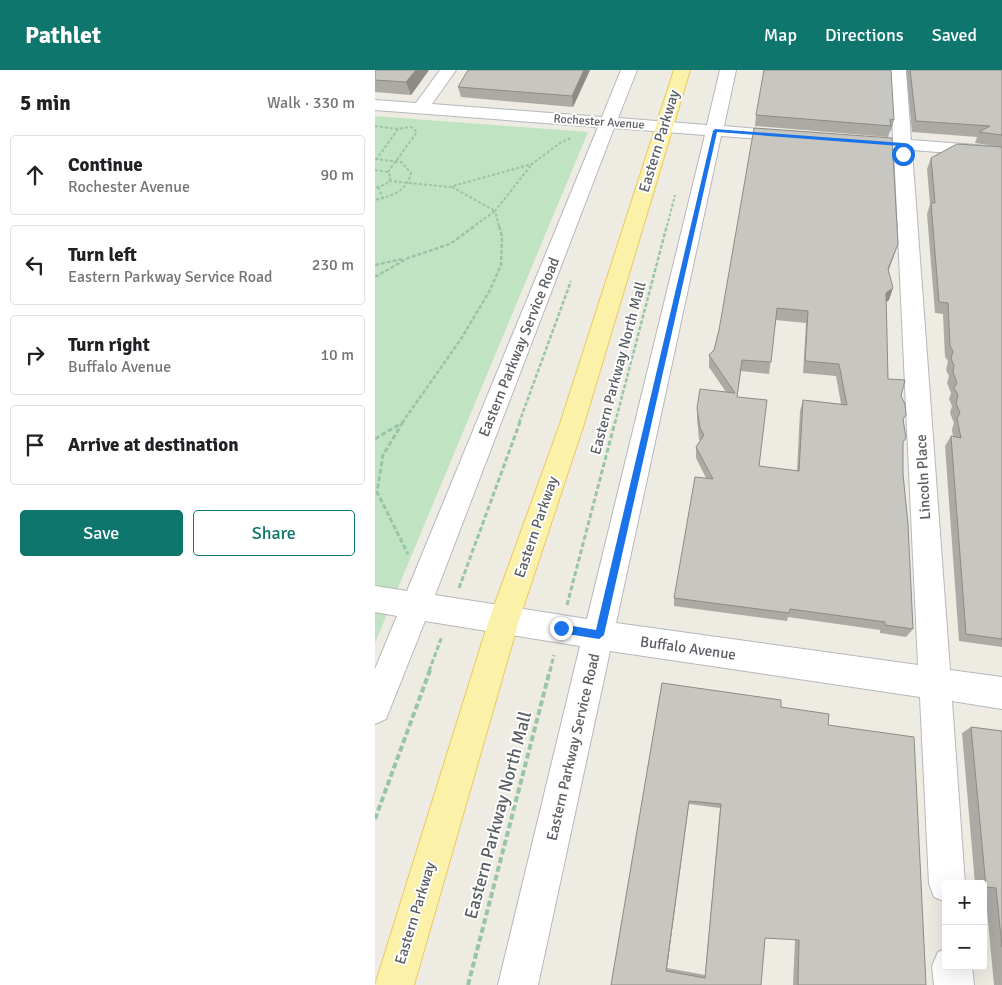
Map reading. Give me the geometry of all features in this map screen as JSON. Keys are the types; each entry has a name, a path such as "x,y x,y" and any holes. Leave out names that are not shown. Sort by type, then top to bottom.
{"main road":[{"name":"Eastern Parkway","path":"394,985 504,620 572,424 682,70"}],"street":[{"path":"417,115 448,70"},
{"name":"Eastern Parkway Service Road","path":"375,708 629,70"},
{"name":"Eastern Parkway Service Road","path":"518,985 728,70"},
{"name":"Lincoln Place","path":"898,70 947,880"},
{"name":"Rochester Avenue","path":"375,105 417,115 608,122 806,138"},
{"path":"863,142 1002,152"},
{"name":"Buffalo Avenue","path":"375,599 599,635 1002,693"},
{"path":"952,970 953,985"}],"path":[{"path":"410,127 417,115"},
{"path":"375,126 398,129 410,127 417,132 388,172"},
{"path":"376,160 398,129"},
{"path":"375,265 408,258 450,244 495,211 532,164 561,143 575,136"},
{"path":"375,200 400,190 411,177 410,170 396,160 376,160"},
{"path":"383,198 376,188 389,181 451,187 532,164"},
{"path":"375,170 388,172"},
{"path":"388,172 390,174 389,181"},
{"path":"409,556 376,492 383,455 401,424 461,339 490,290 501,265 502,237 495,211 451,187"},
{"name":"Eastern Parkway North Mall","path":"566,608 677,187"},
{"path":"375,276 408,258"},
{"path":"465,572 574,273"},
{"path":"375,439 401,424"},
{"path":"375,819 441,638"},
{"name":"Eastern Parkway North Mall","path":"468,985 555,652"}],"green space":[{"path":"375,116 588,132 375,643"}],"building":[{"path":"375,70 416,70 406,82 375,80"},
{"path":"468,70 584,70 572,96 458,87"},
{"path":"764,70 891,70 894,120 890,119 891,126 756,115"},
{"path":"910,70 1002,70 1002,135 979,132 990,126 916,121"},
{"path":"754,128 892,138 898,244 888,269 893,288 886,293 888,379 905,380 901,396 905,404 906,415 903,419 906,438 903,442 903,474 908,524 913,629 885,625 885,622 790,609 789,613 674,598 695,477 713,479 696,447 704,435 700,428 697,408 700,389 735,393 709,355 714,350","holes":["777,308 808,311 805,361 839,364 847,405 803,400 799,471 759,466 767,400 737,397 742,360 771,362"]},
{"path":"957,144 1002,147 1002,639 966,634 951,436 961,438 957,418 960,413 956,403 958,395 954,388 957,383 951,359 953,351 950,346 948,303 939,302 931,203 935,203 931,158"},
{"path":"662,683 781,700 781,707 829,714 828,725 914,737 926,985 798,985 799,940 765,938 761,985 611,985","holes":["689,801 721,804 705,978 666,971"]},
{"path":"971,727 1002,731 1002,947 996,888 987,887 987,880 985,880"}],"route":[{"path":"561,628 599,635 715,131 903,145 903,154"}]}
